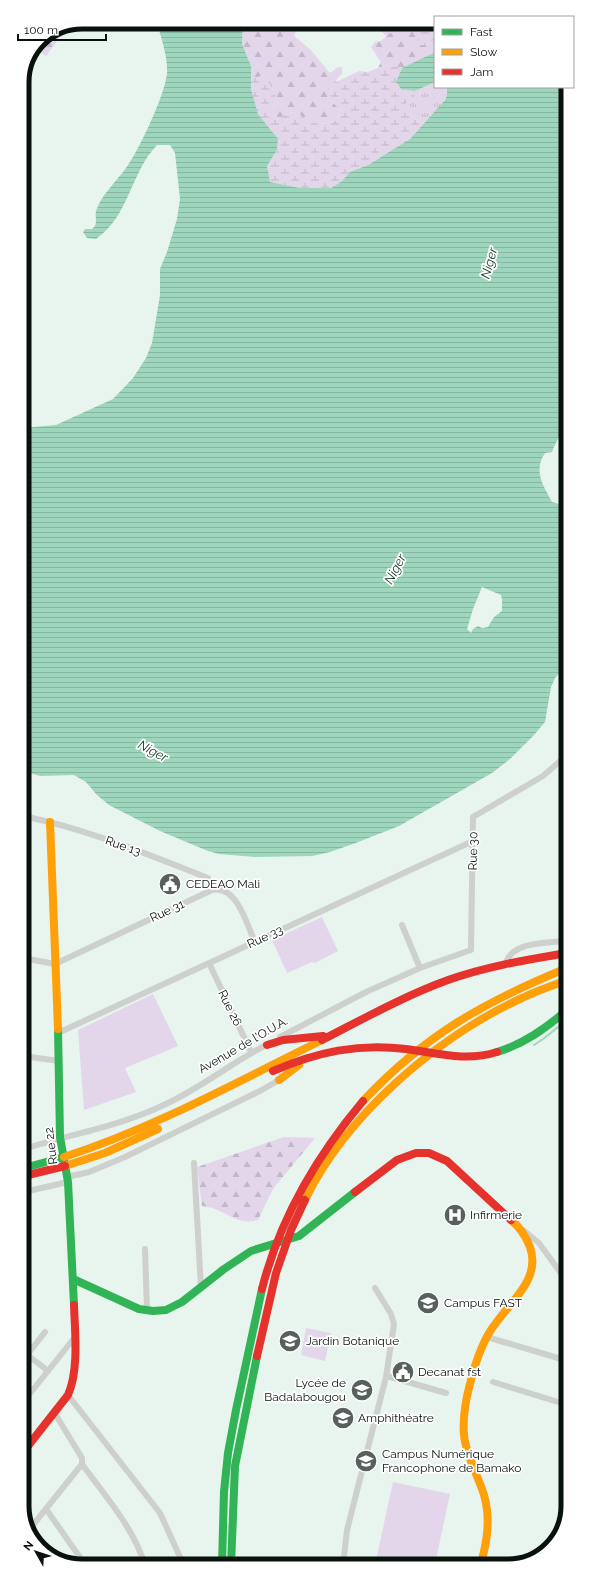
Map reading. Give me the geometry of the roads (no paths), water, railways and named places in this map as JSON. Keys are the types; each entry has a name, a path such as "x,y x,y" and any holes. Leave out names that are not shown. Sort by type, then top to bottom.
{"main road":[{"name":"Rue 22","path":"29,1445 68,1395 72,1386 74,1374 75,1336 67,1180 60,1137 59,1061 50,822"},
{"path":"29,1167 101,1145 158,1121 413,994 449,980 506,963 561,953"},
{"path":"222,1559 226,1468 242,1382 267,1270 282,1227 304,1182 323,1152 350,1116 399,1065 430,1040 473,1012 506,995 561,971"},
{"path":"231,1559 235,1466 253,1371 276,1273 291,1230 312,1188 332,1155 358,1122 391,1087 413,1067 444,1044 504,1007 561,982"},
{"path":"29,1175 65,1166 104,1153 139,1138 274,1071 310,1056 346,1049 363,1048 405,1049 462,1057 484,1055 503,1050 534,1036 561,1015"},
{"path":"267,1044 283,1040 330,1035"},
{"path":"279,1080 310,1056"},
{"path":"72,1279 139,1309 153,1311 166,1310 182,1302 224,1269 251,1251 299,1236 381,1171 408,1154 430,1154 439,1156 447,1161 518,1226 528,1238 532,1246 534,1265 532,1274 524,1288 494,1324 487,1337 476,1364 464,1413 464,1435 471,1463 484,1497 488,1515 488,1535 483,1559"}],"street":[{"name":"Rue 30","path":"471,950 473,817 542,776 561,760"},
{"name":"Rue 13","path":"29,817 77,829 154,856 208,878 212,890"},
{"name":"Rue 33","path":"58,1033 473,841"},
{"path":"212,890 224,890 236,901 255,942"},
{"name":"Rue 31","path":"55,964 212,890"},
{"path":"402,925 420,968"},
{"path":"506,963 511,953 527,946 561,942"},
{"name":"Avenue de l'O.U.A.","path":"29,1147 60,1137 101,1128 140,1115 166,1104 251,1052 364,993 420,968 471,950"},
{"path":"29,959 55,964"},
{"name":"Rue 26","path":"209,963 251,1052"},
{"path":"29,1057 59,1061"},
{"path":"29,1191 89,1172 260,1091 279,1080"},
{"path":"194,1163 201,1288"},
{"path":"518,1226 539,1243 561,1273"},
{"path":"145,1249 147,1310"},
{"path":"344,1559 347,1530 387,1376 394,1324 391,1314 375,1288"},
{"path":"29,1350 45,1332"},
{"path":"29,1395 75,1336"},
{"path":"487,1337 561,1359"},
{"path":"29,1358 48,1371"},
{"path":"387,1376 420,1384 446,1393"},
{"path":"494,1382 561,1403"},
{"path":"68,1395 160,1512 180,1559"},
{"path":"54,1412 82,1458 82,1464 124,1524 142,1554 143,1559"},
{"path":"33,1525 82,1464"},
{"path":"46,1509 81,1559"}],"water":[{"name":"Niger","path":"159,29 243,29 242,44 251,66 251,89 258,114 278,139 277,150 267,166 270,182 300,188 331,188 342,181 350,172 368,165 410,139 445,100 447,88 561,88 561,433 552,452 545,453 541,460 540,472 543,484 552,502 561,504 561,671 555,678 551,687 545,722 510,759 492,773 399,826 330,852 312,856 255,857 219,854 208,851 160,831 109,805 97,795 86,782 74,775 40,776 29,773 29,427 56,425 113,399 133,378 146,358 152,343 160,295 160,269 177,219 180,199 175,153 170,145 157,145 148,156 123,206 107,229 96,239 87,238 83,232 85,229 92,229 95,226 96,211 99,205 105,194 131,160 151,122 162,95 165,83 167,67","holes":["482,587 501,595 502,611 494,617 488,627 482,628 478,626 473,629 471,633 467,629"]},
{"path":"434,52 434,82 415,91 401,89 396,82 402,68"}],"waterway":[{"path":"534,1045 561,1025"}],"place":[{"name":"CEDEAO Mali","path":"170,884"},
{"name":"Infirmerie","path":"455,1215"},
{"name":"Campus FAST","path":"428,1303"},
{"name":"Jardin Botanique","path":"290,1341"},
{"name":"Decanat fst","path":"403,1372"},
{"name":"Lycée de Badalabougou","path":"362,1390"},
{"name":"Amphithéatre","path":"343,1418"},
{"name":"Campus Numérique Francophone de Bamako","path":"366,1461"}]}
